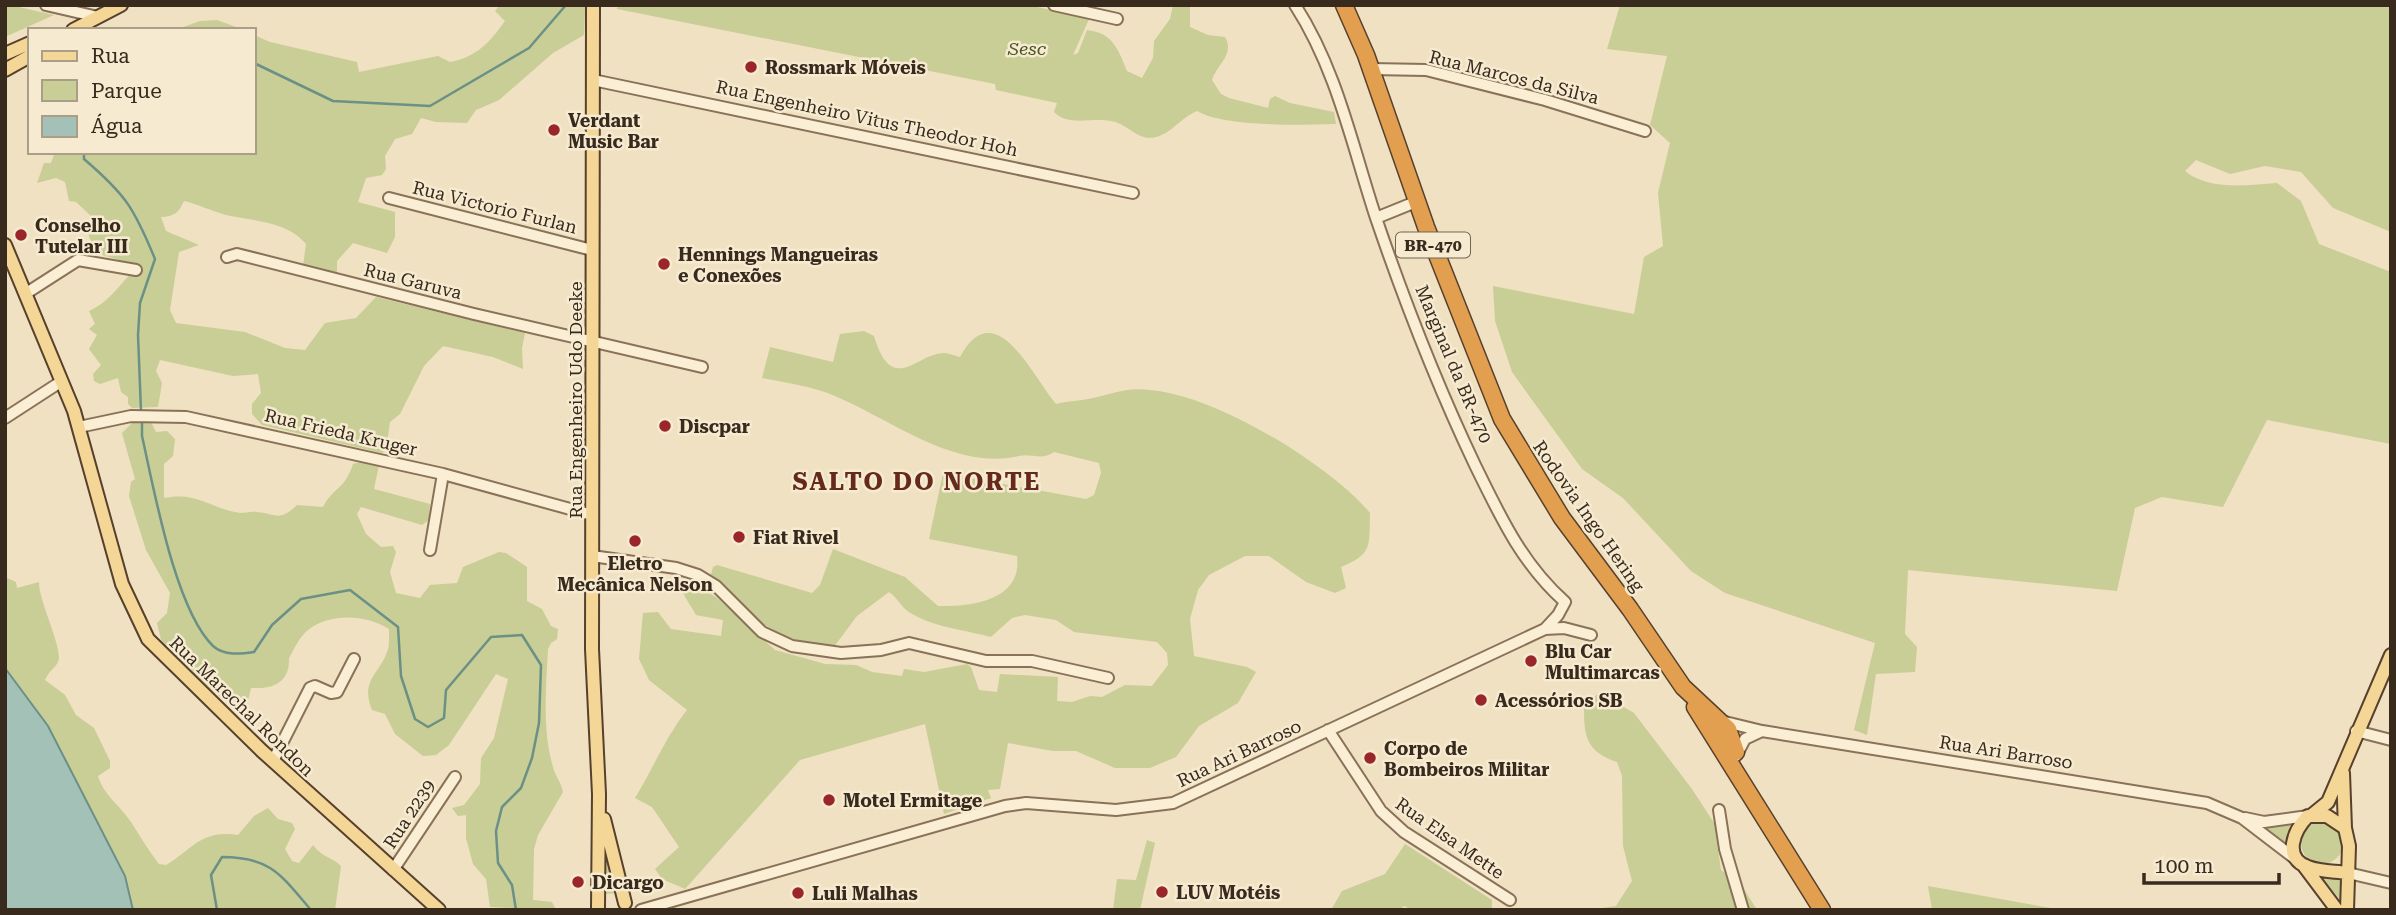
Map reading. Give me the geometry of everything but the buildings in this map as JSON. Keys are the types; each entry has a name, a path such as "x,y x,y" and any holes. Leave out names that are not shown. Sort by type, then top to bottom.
{"highway":[{"name":"Rodovia Ingo Hering","path":"1344,5 1371,69 1418,201 1502,419 1541,488 1660,651 1683,687"},
{"path":"1683,687 1728,729 1735,752"},
{"path":"1683,687 1822,910"}],"main road":[{"path":"75,28 121,5"},
{"name":"Rua Engenheiro Udo Deeke","path":"593,6 592,649 599,794 598,909"},
{"path":"5,54 28,44"},
{"path":"5,70 28,57"},
{"name":"Rua Marechal Rondon","path":"5,245 79,427 122,584 140,628 161,655 273,761 439,910"},
{"path":"2337,910 2294,854 2293,837 2310,815 2328,802 2356,731 2391,655"},
{"path":"2344,764 2349,846 2347,910"},
{"name":"Rua Engenheiro Udo Deeke","path":"599,794 627,906"},
{"path":"2310,815 2334,818 2346,828"},
{"path":"2330,871 2341,863 2349,846"},
{"path":"2301,863 2348,873"},
{"path":"598,909 607,898 616,898 627,906"}],"street":[{"path":"46,5 98,17"},
{"path":"1054,5 1116,19"},
{"name":"Marginal da BR-470","path":"1295,5 1326,60 1376,218 1446,402 1499,514 1538,579 1565,602"},
{"name":"Rua Marcos da Silva","path":"1371,69 1426,71 1545,100 1646,131"},
{"name":"Rua Engenheiro Vitus Theodor Hoh","path":"593,80 1133,193"},
{"name":"Rua Victorio Furlan","path":"389,198 592,250"},
{"path":"1376,218 1418,201"},
{"name":"Rua Garuva","path":"228,257 237,254 702,367"},
{"path":"25,294 67,264 78,260 136,270"},
{"path":"5,418 62,381"},
{"name":"Rua Frieda Kruger","path":"79,427 131,416 186,417 443,474 592,515"},
{"path":"430,550 443,474"},
{"path":"592,555 676,568 698,575 716,586 762,632 792,646 849,652 909,643 986,661 1032,662 1108,678"},
{"name":"Rua Ari Barroso","path":"627,906 643,909 1005,806 1026,803 1116,810 1173,803 1545,629 1559,615 1565,602"},
{"name":"Rua Ari Barroso","path":"1545,629 1564,628 1591,635"},
{"path":"273,761 310,688 315,686 331,693 337,692 354,659"},
{"name":"Rua Ari Barroso","path":"1721,721 1762,731 2198,801 2242,818 2264,822 2310,815"},
{"name":"Rua Elsa Mette","path":"1328,730 1381,811 1404,832 1510,900"},
{"path":"1739,779 1735,752 1745,738 1762,731"},
{"path":"2356,731 2391,740"},
{"name":"Rua 2239","path":"393,870 455,777"},
{"path":"1719,810 1725,849 1743,910"},
{"name":"Rua Ari Barroso","path":"2242,818 2301,863"},
{"path":"2348,873 2391,883"}],"green space":[{"path":"5,5 10,5 54,15 5,37"},
{"path":"500,5 588,5 585,10 584,35 553,53 499,100 476,110 467,123 436,122 421,118 412,134 395,139 385,156 386,169 382,175 366,178 358,202 395,212 395,237 387,253 353,243 337,261 337,273 303,266 306,244 298,236 279,226 226,215 184,201 176,213 161,217 166,231 199,245 179,252 170,310 176,323 245,332 285,348 305,350 325,323 356,318 376,297 525,333 522,348 523,369 493,357 443,346 424,366 400,414 390,422 386,449 382,453 262,425 252,414 252,404 261,393 258,374 233,376 160,360 156,371 162,383 158,407 132,408 128,404 128,397 121,392 118,378 100,384 94,381 93,374 101,365 89,349 97,335 89,329 95,324 89,311 110,297 139,266 99,254 89,237 90,215 76,202 69,201 65,182 56,178 37,183 44,163 51,163 54,154 256,154 256,36 270,42 357,62 359,72 438,56 450,62 460,60 482,48 505,21 495,11"},
{"name":"Sesc","path":"618,5 1029,5 1089,19 1073,55 1078,53 1087,30 1096,32 1113,43 1127,71 1142,78 1153,58 1154,41 1170,19 1173,5 1190,5 1190,27 1208,35 1225,37 1228,43 1227,54 1212,80 1221,94 1268,108 1270,99 1275,96 1290,103 1334,112 1336,124 1284,125 1244,122 1225,120 1197,111 1162,135 1150,138 1138,135 1117,122 1060,117 1054,112 1057,103 996,90 995,84 617,9"},
{"path":"1620,5 2391,5 2391,232 2333,208 2301,172 2265,166 2230,174 2196,160 2185,171 2205,182 2217,184 2277,183 2301,201 2319,244 2391,272 2391,444 2267,420 2223,507 2162,497 2135,508 2117,591 1908,570 1905,634 1917,647 1915,672 1876,674 1867,735 1854,730 1875,643 1725,593 1691,571 1623,498 1582,469 1512,372 1495,321 1493,286 1634,314 1644,257 1663,246 1658,193 1670,143 1650,125 1667,56 1607,49"},
{"path":"217,20 239,28 181,28 200,21"},
{"path":"864,331 874,336 881,354 889,364 897,368 934,355 946,353 960,357 973,339 987,333 1000,336 1025,360 1056,404 1141,389 1206,404 1269,435 1300,454 1351,494 1370,513 1367,548 1359,558 1341,567 1346,588 1335,593 1306,582 1269,556 1245,556 1209,575 1198,590 1190,619 1194,656 1247,667 1256,672 1238,703 1199,726 1176,757 1150,768 1115,768 1076,751 1053,751 1008,743 1000,789 988,790 991,798 944,814 925,724 800,760 685,889 662,879 655,869 679,847 652,807 635,798 687,710 649,680 639,659 643,613 658,612 671,629 721,636 723,620 696,615 678,585 688,579 717,598 775,650 825,664 856,665 872,672 902,676 904,669 924,672 967,664 971,667 979,690 997,692 1000,674 1058,677 1057,701 1072,702 1090,696 1102,697 1125,685 1152,686 1168,665 1167,653 1157,642 1074,632 1056,620 1025,615 1012,618 991,637 938,625 906,610 889,592 857,616 833,648 811,644 793,639 765,625 710,578 713,567 717,565 812,593 820,585 833,549 905,577 938,606 979,602 1003,592 1012,583 1017,571 1017,556 929,539 943,473 1086,499 1094,495 1101,473 1099,463 1054,452 1041,456 1024,455 995,459 971,456 924,441 826,393 762,378 770,347 833,362 840,334"},
{"path":"150,420 156,432 167,431 175,439 173,456 164,464 164,498 186,497 240,513 255,512 278,516 286,514 297,505 323,507 346,479 353,464 363,461 379,465 374,489 430,504 429,520 422,525 361,507 357,514 366,534 381,547 393,546 396,552 390,572 396,593 420,598 430,585 457,583 463,567 499,552 506,553 527,567 527,601 542,609 551,626 558,629 557,639 548,649 546,723 553,767 563,792 538,835 534,849 533,900 552,902 556,910 490,907 486,879 473,864 466,838 466,815 458,816 452,808 464,805 480,784 481,758 494,738 508,679 496,674 449,745 436,755 423,756 395,734 385,714 372,710 369,685 384,660 389,644 389,629 380,624 360,618 338,618 317,624 297,643 283,679 272,686 251,688 247,705 220,697 179,662 161,640 157,623 167,613 170,593 146,550 129,496 131,482 135,479 122,433 134,421"},
{"path":"5,577 16,582 17,588 39,582 59,656 58,662 45,680 65,695 76,715 94,728 110,761 110,768 98,776 101,783 159,864 166,865 206,838 225,834 238,835 254,816 268,808 278,819 292,823 295,829 285,849 292,861 299,863 313,845 341,866 335,910 133,910 125,876 48,726 5,668"},
{"path":"1599,693 1634,713 1692,789 1714,823 1721,870 1742,886 1757,910 1590,910 1616,906 1632,881 1623,846 1622,776 1617,762 1598,753 1586,734 1584,705"},
{"path":"2294,822 2286,847 2258,826"},
{"path":"2322,822 2337,828 2343,843 2337,858 2322,864 2307,858 2301,843 2307,828"},
{"path":"1147,840 1155,843 1140,910 1113,910 1117,879 1136,880"},
{"path":"1405,844 1492,900 1492,910 1412,910 1404,906 1400,910 1331,910 1342,891 1385,874"},
{"path":"603,846 619,893 603,894"},
{"path":"2318,873 2342,878 2343,903"},
{"path":"1928,886 2062,910 1932,910"}],"water":[{"path":"5,668 48,726 125,876 133,910 5,910"}],"waterway":[{"path":"256,64 333,101 430,106 529,48 566,5"},
{"path":"84,154 84,159 127,203 155,259 140,303 138,335 141,411"},
{"path":"142,421 142,436 153,486 177,577 200,629 217,649 233,653 254,652 272,625 301,599 350,590 398,627 401,676 415,719 428,727 444,718 446,690 491,637 522,635 541,665 539,723 532,758 521,788 502,807 496,831 498,863 512,885 516,910"},
{"path":"217,910 211,875 222,857 252,860 274,870 311,910"}],"place":[{"name":"Rossmark Móveis","path":"751,67"},
{"name":"Verdant Music Bar","path":"554,130"},
{"name":"Conselho Tutelar III","path":"21,235"},
{"name":"Hennings Mangueiras e Conexões","path":"664,264"},
{"name":"Discpar","path":"665,426"},
{"name":"Fiat Rivel","path":"739,537"},
{"name":"Eletro Mecânica Nelson","path":"635,541"},
{"name":"Blu Car Multimarcas","path":"1531,661"},
{"name":"Acessórios SB","path":"1481,700"},
{"name":"Corpo de Bombeiros Militar","path":"1370,758"},
{"name":"Motel Ermitage","path":"829,800"},
{"name":"Dicargo","path":"578,882"},
{"name":"LUV Motéis","path":"1162,892"},
{"name":"Luli Malhas","path":"798,893"}],"district":[{"name":"SALTO DO NORTE","path":"917,482"}]}
